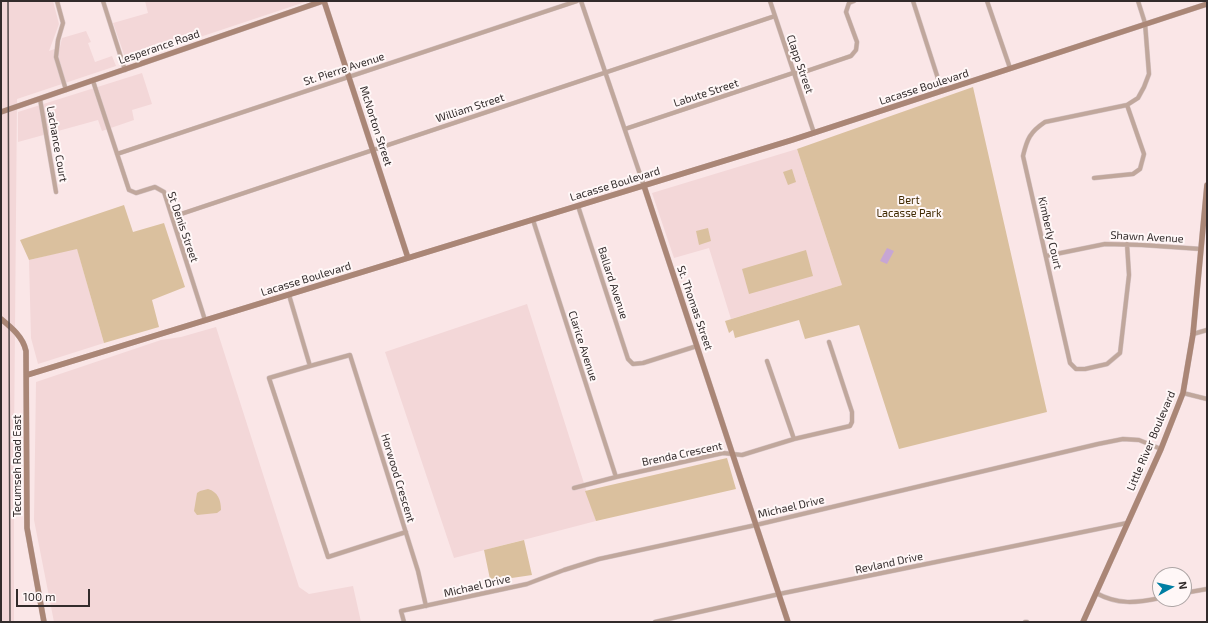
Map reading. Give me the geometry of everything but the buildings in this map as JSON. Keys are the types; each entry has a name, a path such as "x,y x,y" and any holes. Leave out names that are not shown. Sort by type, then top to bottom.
{"street":[{"path":"57,1 63,23 58,40 56,57 66,90"},
{"path":"102,1 125,70"},
{"name":"Lesperance Road","path":"1,112 323,1"},
{"name":"McNorton Street","path":"323,1 408,258"},
{"name":"St. Pierre Avenue","path":"117,154 577,1"},
{"name":"St. Thomas Street","path":"581,1 625,129 788,622"},
{"name":"Clapp Street","path":"770,1 814,133"},
{"name":"Labute Street","path":"625,129 793,73 801,73 851,56 856,50 857,42 846,12 849,2 854,1"},
{"path":"914,1 942,91"},
{"path":"987,1 1010,68"},
{"path":"1094,178 1133,174 1140,168 1144,154 1127,105 1138,98 1149,74 1145,24 1138,1"},
{"name":"Lacasse Boulevard","path":"27,375 814,133 1207,4"},
{"name":"William Street","path":"172,217 774,16"},
{"name":"St Denis Street","path":"93,81 129,190 136,193 155,187 164,192 205,320"},
{"name":"Lachance Court","path":"40,99 56,192"},
{"name":"Kimberly Court","path":"1127,105 1045,122 1036,129 1028,139 1022,156 1070,363 1076,369 1085,369 1107,364 1120,353 1129,275 1127,244"},
{"name":"Little River Boulevard","path":"1083,622 1161,449 1183,393 1193,334 1207,185"},
{"name":"Ballard Avenue","path":"578,206 628,358 633,364 643,363 697,346"},
{"name":"Clarice Avenue","path":"533,220 616,477"},
{"name":"Shawn Avenue","path":"1046,256 1105,244 1200,249"},
{"path":"289,295 310,366"},
{"name":"Tecumseh Road East","path":"1,319 18,334 23,342 26,352 27,528 44,622"},
{"path":"1193,334 1207,330"},
{"name":"Brenda Crescent","path":"574,488 616,477 723,454 742,455 794,439 850,426 852,422 852,412 829,342"},
{"name":"Horwood Crescent","path":"350,355 406,532 328,557 269,378 310,366 350,355"},
{"path":"767,361 794,439"},
{"path":"1183,393 1207,399"},
{"name":"Michael Drive","path":"404,622 401,611 527,584 599,559 756,525 1098,444 1123,439 1139,440 1161,449"},
{"name":"Revland Drive","path":"655,622 1127,523"},
{"path":"406,532 418,571 426,606"},
{"path":"1192,592 1207,589"},
{"path":"1096,593 1119,602 1152,599"}],"shaded area":[{"path":"1,1 53,1 59,24 49,51 60,47 62,38 86,31 91,42 88,43 95,62 112,56 116,66 17,99 14,622 1,622"},
{"path":"145,1 308,1 131,60 126,60 113,23 148,13"},
{"path":"142,73 152,104 132,110 134,120 102,131 98,120 18,142 18,112"},
{"path":"797,149 842,285 731,319 709,248 674,258 652,193"},
{"path":"77,248 104,343 38,364 31,338 29,260"},
{"path":"887,248 894,251 887,264 880,261"},
{"path":"527,304 596,521 454,558 385,352"},
{"path":"216,327 299,587 309,594 353,586 361,622 54,622 34,520 36,382 161,340 181,337"}],"green space":[{"name":"Bert Lacasse Park","path":"973,87 1047,412 899,449 859,325 805,339 799,320 735,338 733,330 729,333 725,321 842,285 797,149"},
{"path":"792,169 796,182 788,185 783,172"},
{"path":"124,205 133,232 164,223 185,287 152,300 159,327 104,343 77,249 29,260 20,240"},
{"path":"708,228 711,241 699,245 696,231"},
{"path":"806,250 813,276 749,294 742,269"},
{"path":"727,458 736,489 596,521 585,491"},
{"path":"208,489 217,494 221,510 217,513 197,515 194,511 197,493"},
{"path":"524,540 532,575 505,579 491,584 484,550"}],"railway":[{"path":"8,1 10,622"}]}
